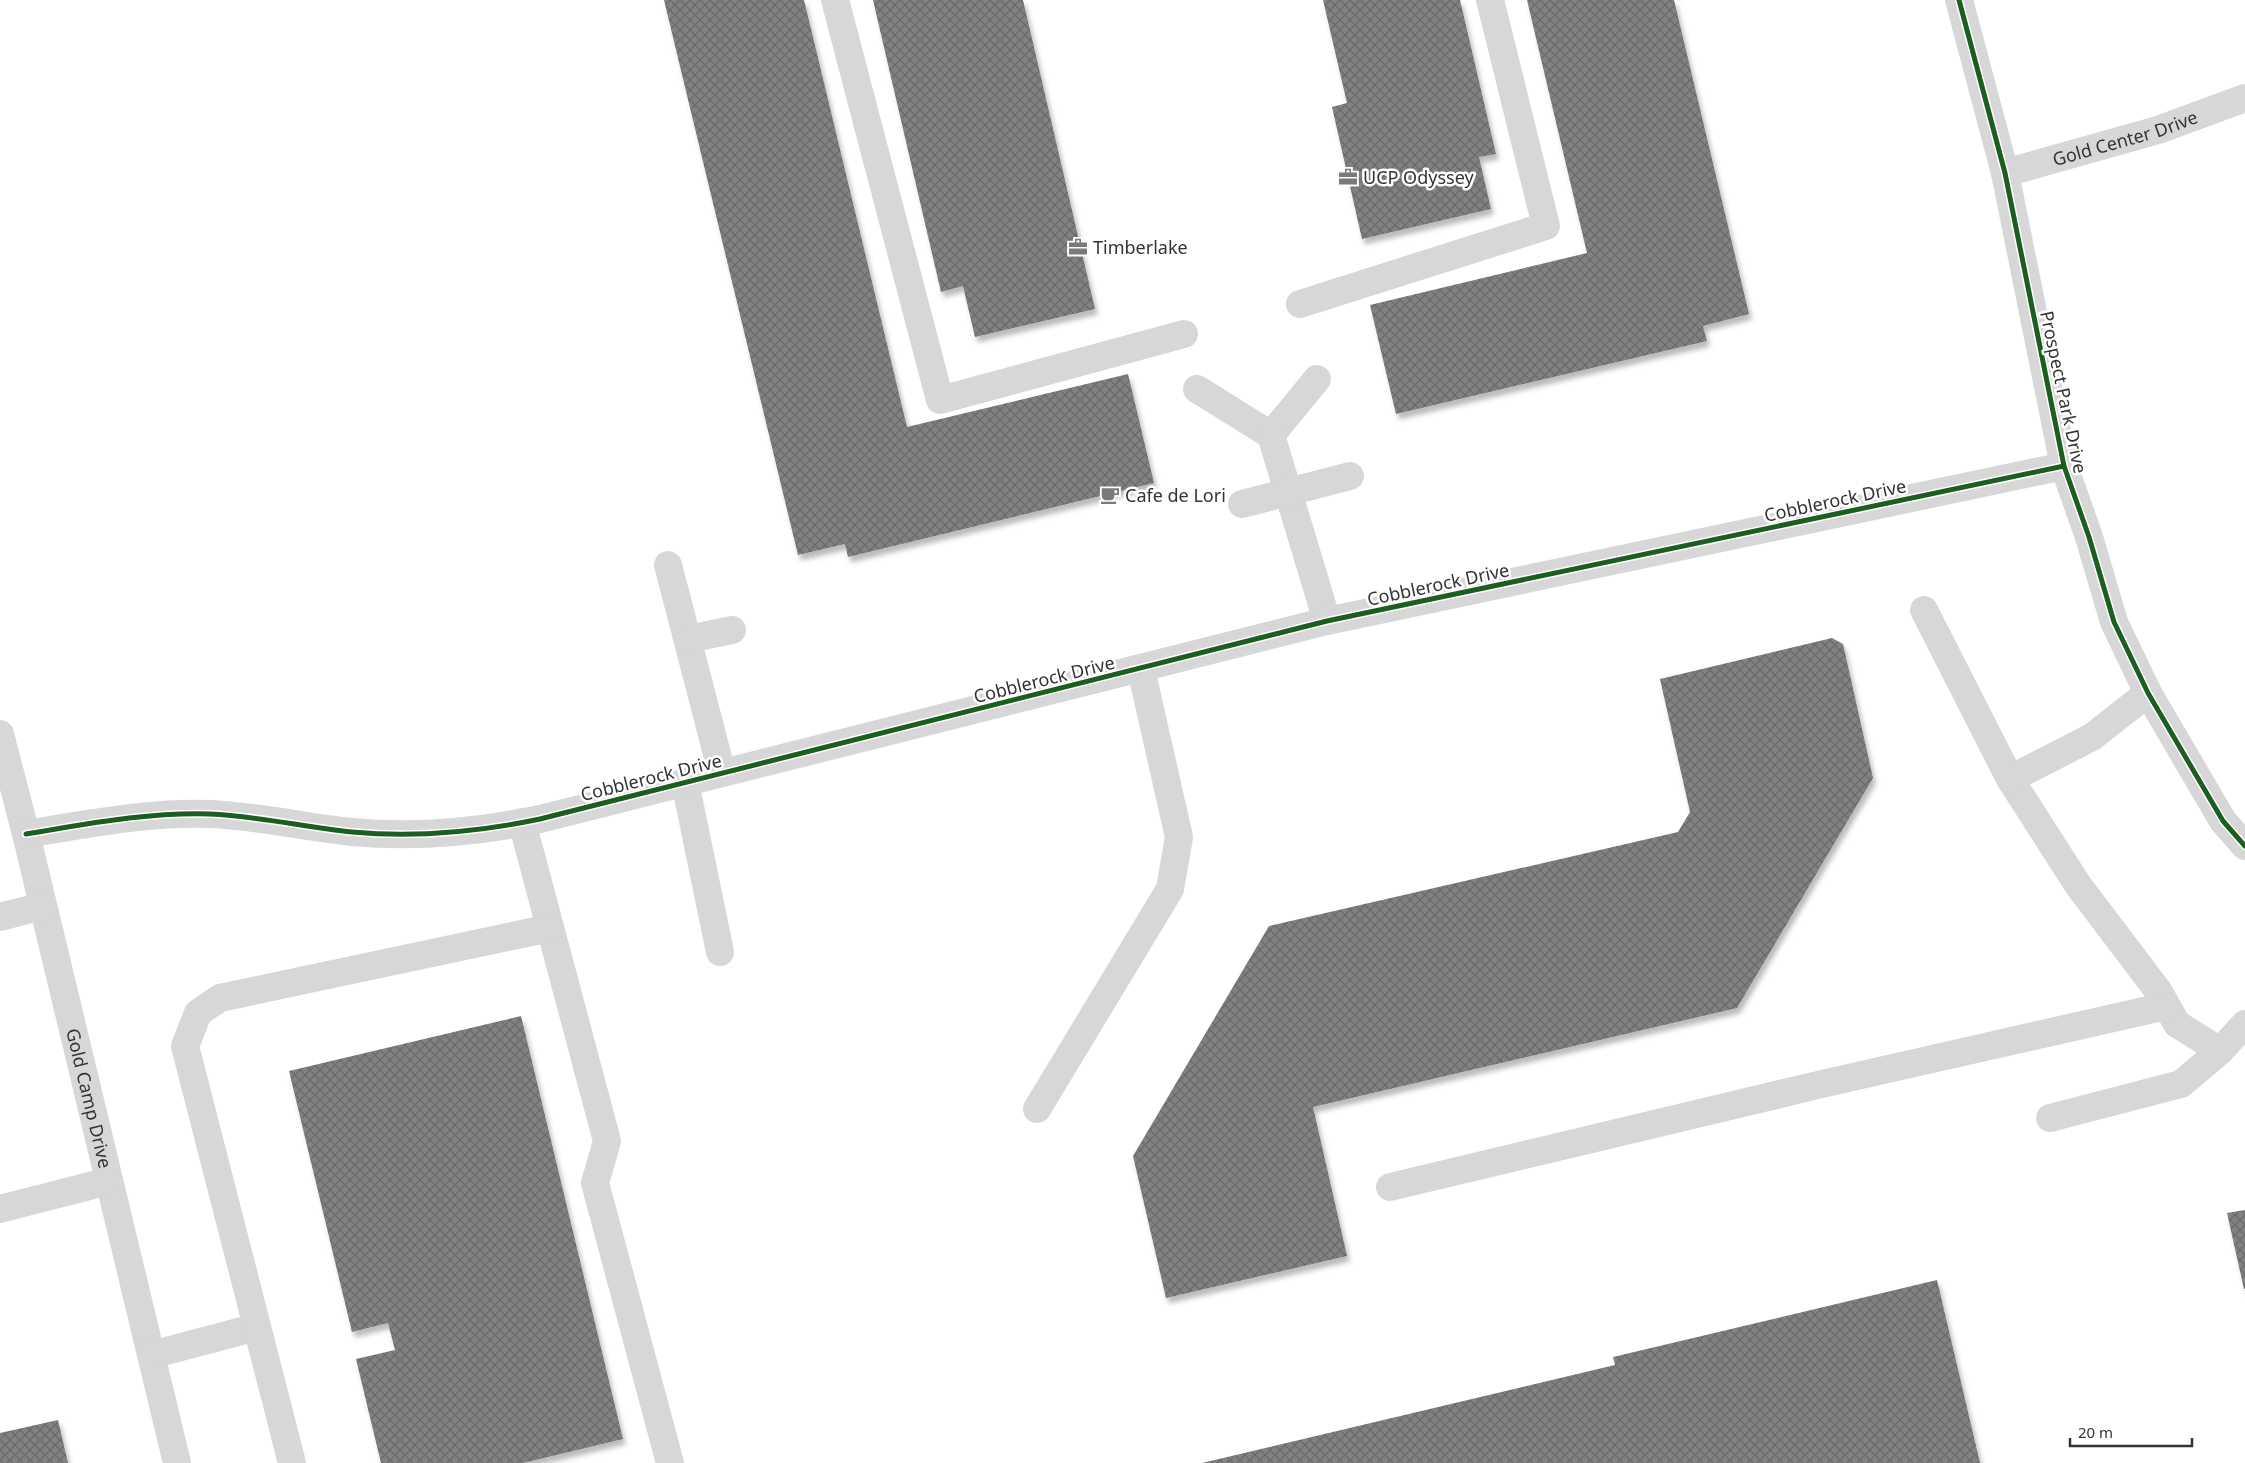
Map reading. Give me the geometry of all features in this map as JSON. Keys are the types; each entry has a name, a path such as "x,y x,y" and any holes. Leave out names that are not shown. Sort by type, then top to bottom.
{"street":[{"path":"835,0 940,400 1184,334"},
{"path":"1300,304 1546,226 1490,0"},
{"name":"Prospect Park Drive","path":"1960,0 2005,173 2064,466 2089,537 2114,622 2148,693 2223,821 2245,846"},
{"name":"Gold Center Drive","path":"2005,173 2158,130 2245,98"},
{"path":"1271,436 1317,379"},
{"path":"1197,389 1271,436 1327,621"},
{"name":"Cobblerock Drive","path":"26,834 112,820 160,815 209,814 257,817 352,832 398,834 445,833 522,822 1141,669 1327,621 2064,466"},
{"path":"1242,504 1350,476"},
{"path":"668,565 722,773"},
{"path":"1924,610 2010,779 2078,885 2159,992 2177,1024 2220,1050"},
{"path":"688,639 732,630"},
{"path":"1037,1109 1170,889 1179,837 1141,669"},
{"path":"2010,779 2092,737 2148,693"},
{"name":"Gold Camp Drive","path":"0,734 26,834 177,1463"},
{"path":"686,782 720,952"},
{"path":"522,822 607,1141 595,1183 670,1463"},
{"path":"0,917 43,906"},
{"path":"292,1463 185,1046 198,1014 220,998 550,928"},
{"path":"1390,1187 1822,1084 2166,1006"},
{"path":"2050,1118 2181,1084 2220,1050 2245,1024"},
{"path":"0,1208 109,1181"},
{"path":"151,1355 257,1327"}],"building":[{"path":"664,0 804,0 907,427 1128,374 1154,483 848,557 845,544 798,555"},
{"path":"873,0 1023,0 1095,309 975,337 963,286 941,292"},
{"path":"1323,0 1460,0 1496,154 1479,157 1491,209 1362,239 1332,107 1347,103"},
{"path":"1527,0 1674,0 1749,314 1703,326 1707,341 1396,414 1370,305 1587,253"},
{"path":"1832,638 1843,644 1873,778 1737,1008 1313,1107 1347,1256 1166,1298 1133,1156 1269,926 1678,832 1690,812 1660,679"},
{"path":"521,1016 623,1439 523,1463 381,1463 356,1359 395,1350 388,1323 352,1332 289,1071"},
{"path":"2245,1210 2245,1289 2244,1289 2227,1213"},
{"path":"1937,1280 1980,1463 1202,1463 1615,1365 1613,1357"},
{"path":"58,1420 68,1463 0,1463 0,1433"}],"cycle path":[{"path":"1959,0 2005,173 2064,466 2089,537 2114,622 2148,693 2223,821 2245,846"},
{"path":"26,834 141,817 187,814 246,817 376,834 447,833 517,824 1327,621 2064,466"}],"place":[{"name":"UCP Odyssey","path":"1348,177"},
{"name":"Timberlake","path":"1078,247"},
{"name":"Cafe de Lori","path":"1110,495"}]}
